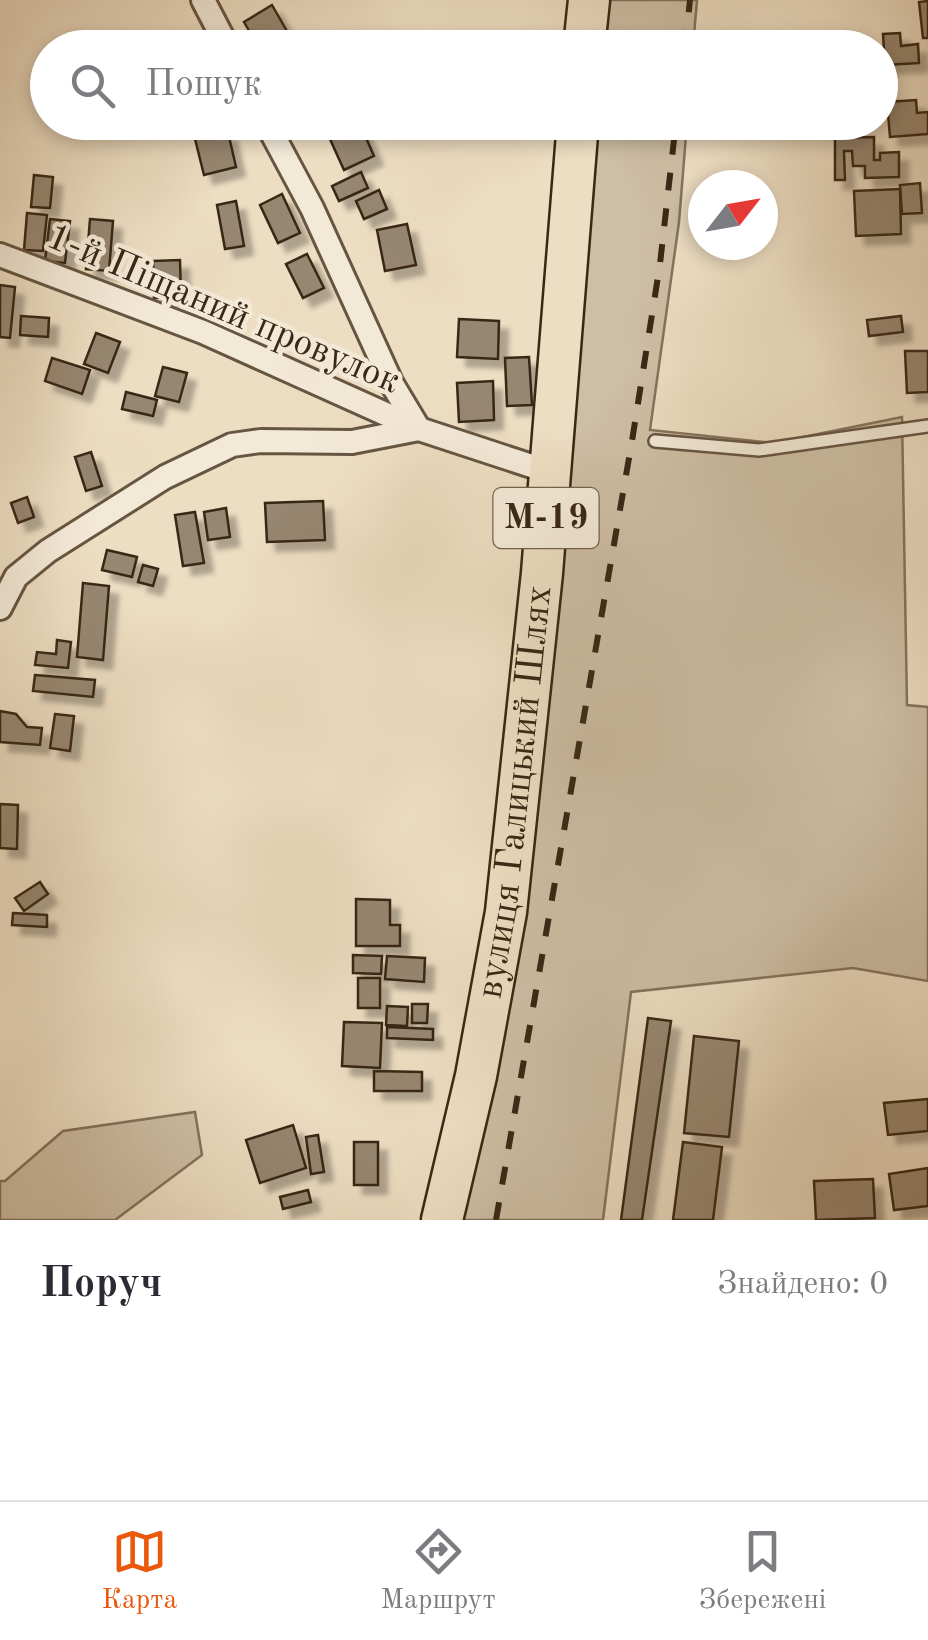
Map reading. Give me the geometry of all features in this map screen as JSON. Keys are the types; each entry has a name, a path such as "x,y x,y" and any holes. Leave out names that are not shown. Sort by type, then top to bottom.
{"highway":[{"path":"586,30 590,0"},
{"name":"вулиця Галицький Шлях","path":"442,1220 476,1076 506,912 524,759 577,140"}],"street":[{"path":"204,0 219,30"},
{"path":"0,608 16,578 48,551 166,477 232,445 318,439 352,442 419,429 392,384 312,208 276,140"},
{"name":"1-й Піщаний провулок","path":"0,256 203,332 419,429 550,472"}],"lane":[{"path":"655,441 759,450 928,426"}],"shaded area":[{"path":"582,0 697,0 694,30 580,30"},
{"path":"569,140 686,140 679,222 650,430 773,443 902,417 907,705 928,707 928,981 853,968 631,992 603,1220 434,1220 514,759"},
{"path":"195,1112 202,1155 115,1220 0,1220 0,1181 5,1181 63,1131"}],"building":[{"path":"928,1 928,38 923,38 919,2"},
{"path":"272,5 286,30 249,30 244,22"},
{"path":"898,33 901,46 918,44 919,63 898,64"},
{"path":"916,100 917,113 928,112 928,134 898,136 898,101"},
{"path":"195,140 230,140 236,167 204,175"},
{"path":"330,140 367,140 374,156 344,170"},
{"path":"835,140 874,140 874,160 880,160 880,153 899,152 899,177 865,178 865,166 853,166 852,151 844,151 845,180 835,180"},
{"path":"361,172 368,188 339,201 332,186"},
{"path":"34,175 53,177 50,208 31,207"},
{"path":"920,183 922,213 902,214 900,185"},
{"path":"900,189 901,234 856,236 854,191"},
{"path":"379,190 387,209 364,219 356,201"},
{"path":"282,194 300,233 278,243 260,205"},
{"path":"236,201 244,246 225,249 217,205"},
{"path":"27,213 47,215 43,251 24,250"},
{"path":"50,219 70,221 65,263 45,261"},
{"path":"90,219 113,221 109,271 86,269"},
{"path":"407,224 416,265 385,271 377,230"},
{"path":"307,254 324,288 303,298 286,264"},
{"path":"180,260 181,297 154,298 153,261"},
{"path":"0,285 15,287 10,338 0,337"},
{"path":"21,316 49,318 48,337 20,335"},
{"path":"901,316 903,332 869,336 867,320"},
{"path":"459,319 499,321 498,359 457,357"},
{"path":"96,333 120,342 108,373 84,364"},
{"path":"905,351 928,351 928,392 907,393"},
{"path":"529,357 532,405 507,406 505,358"},
{"path":"52,358 90,370 82,394 45,381"},
{"path":"163,367 187,373 179,402 155,396"},
{"path":"493,381 494,420 459,422 457,383"},
{"path":"126,392 157,400 153,416 122,409"},
{"path":"91,452 102,486 86,491 75,457"},
{"path":"27,497 34,517 18,523 11,503"},
{"path":"323,501 325,540 267,542 265,503"},
{"path":"226,508 230,537 208,540 204,512"},
{"path":"195,512 204,563 183,566 175,515"},
{"path":"107,550 137,557 132,577 102,570"},
{"path":"143,565 158,569 153,586 138,582"},
{"path":"83,583 109,586 103,660 77,657"},
{"path":"57,640 71,642 68,668 35,665 37,652 56,654"},
{"path":"35,675 95,680 93,697 33,691"},
{"path":"0,711 16,714 27,727 42,728 40,745 0,742"},
{"path":"55,714 74,716 70,751 50,748"},
{"path":"0,804 18,805 17,849 0,848"},
{"path":"40,882 48,894 24,911 15,898"},
{"path":"356,899 390,900 390,925 400,925 400,946 356,946"},
{"path":"13,913 47,915 47,927 12,925"},
{"path":"353,955 382,956 381,974 353,973"},
{"path":"387,956 425,958 424,982 385,979"},
{"path":"358,978 380,978 380,1008 358,1008"},
{"path":"412,1004 428,1004 427,1023 412,1023"},
{"path":"387,1006 408,1007 407,1026 386,1025"},
{"path":"648,1018 671,1021 642,1220 621,1220"},
{"path":"344,1022 382,1023 380,1068 342,1066"},
{"path":"387,1027 433,1029 433,1040 387,1038"},
{"path":"694,1036 739,1041 729,1137 684,1133"},
{"path":"374,1071 422,1072 422,1091 374,1091"},
{"path":"928,1099 928,1131 888,1135 884,1103"},
{"path":"293,1125 306,1168 260,1183 246,1140"},
{"path":"318,1135 324,1172 311,1174 306,1137"},
{"path":"354,1142 378,1142 378,1185 354,1185"},
{"path":"683,1142 722,1147 713,1220 673,1220"},
{"path":"928,1168 928,1206 894,1210 889,1174"},
{"path":"873,1179 875,1218 816,1220 814,1181"},
{"path":"308,1190 311,1202 283,1209 280,1197"}],"railway":[{"path":"687,30 690,0"},
{"path":"496,1220 632,441 660,264 674,140"}]}
